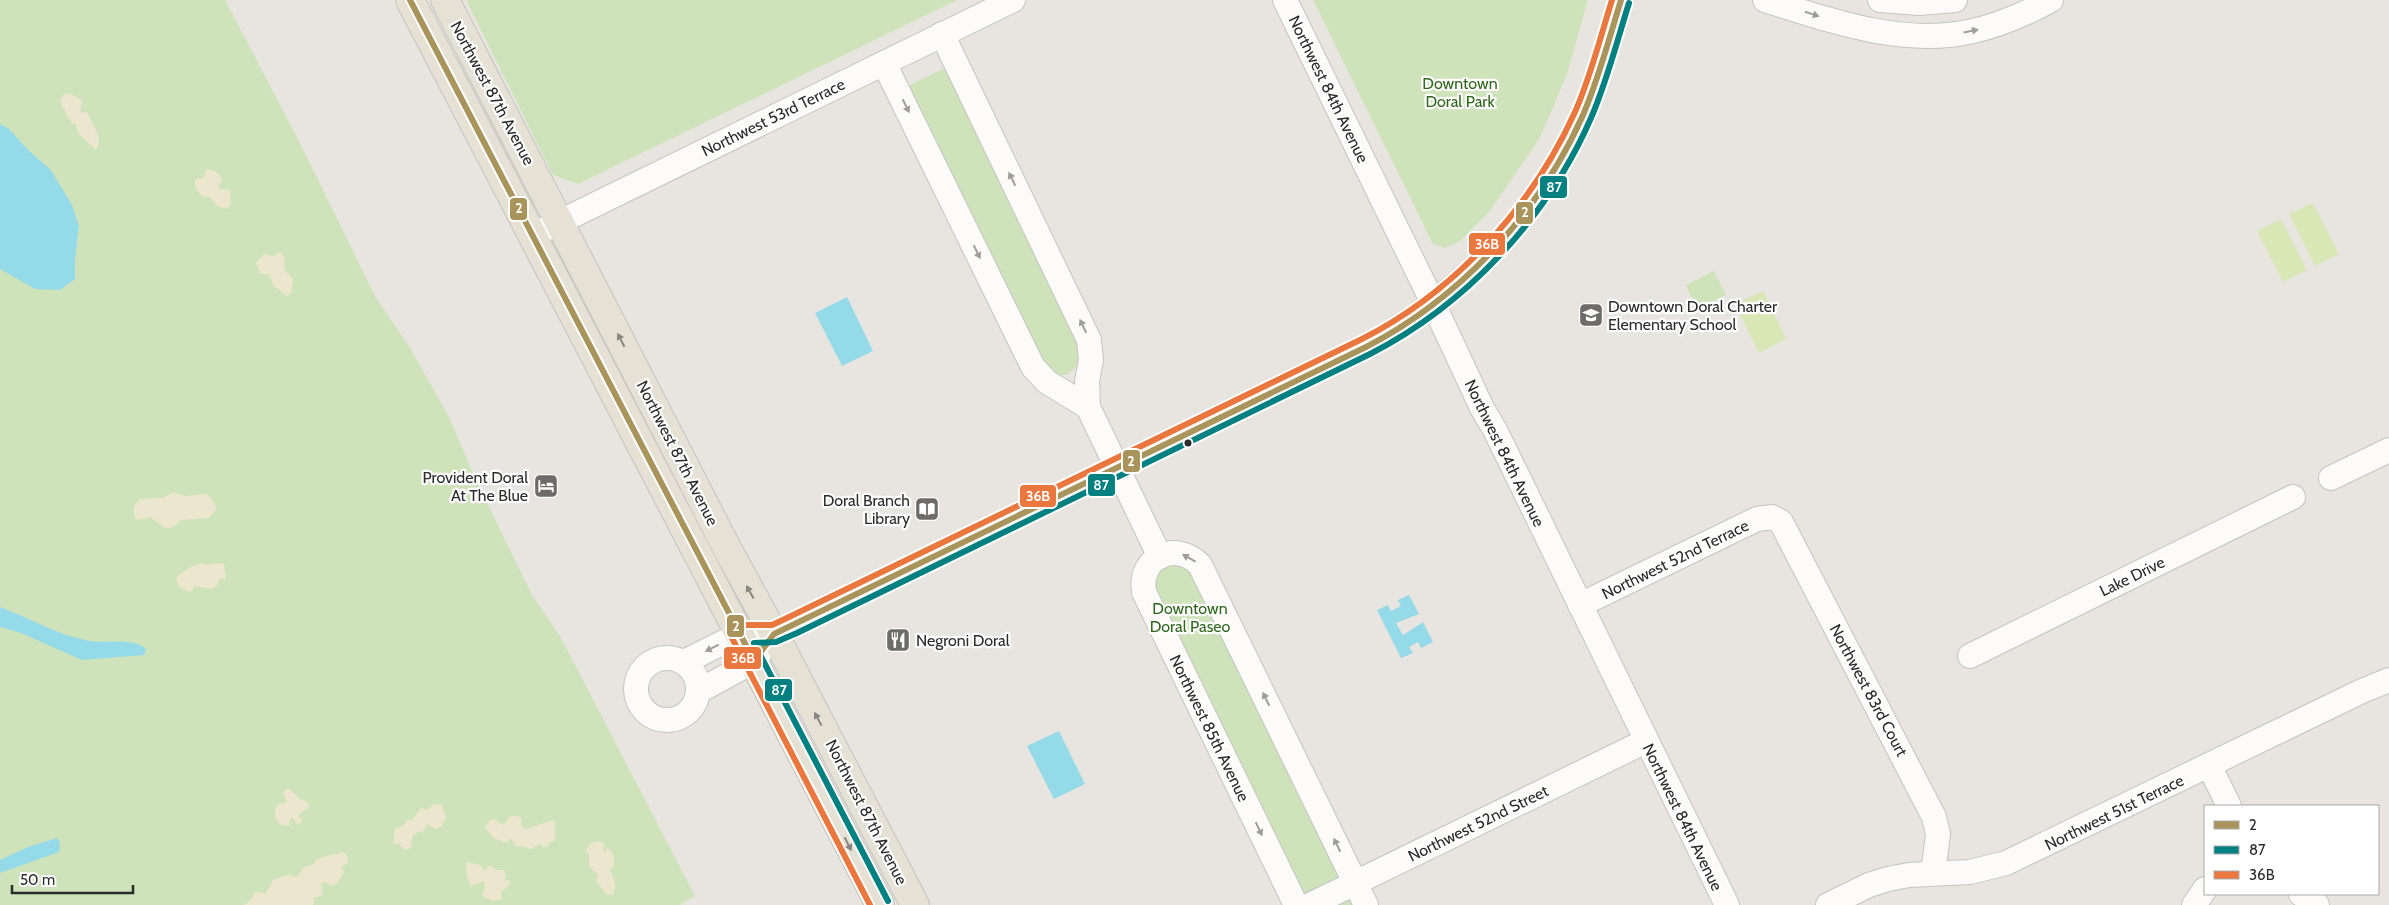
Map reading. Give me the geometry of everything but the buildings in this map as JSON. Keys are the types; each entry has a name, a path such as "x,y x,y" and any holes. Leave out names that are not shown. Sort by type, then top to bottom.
{"main road":[{"name":"Northwest 87th Avenue","path":"410,0 880,905"},
{"name":"Northwest 87th Avenue","path":"445,0 729,552 774,634 915,905"}],"street":[{"name":"Northwest 53rd Terrace","path":"533,235 1013,0"},
{"name":"Northwest 84th Avenue","path":"1285,0 1433,303 1482,408 1495,430 1727,905"},
{"path":"684,662 740,634 774,634 1392,332 1433,303 1501,240 1522,216 1552,175 1583,116 1621,0"},
{"path":"1765,0 1880,32 1918,36 1941,36 1973,32 1999,24 2051,0"},
{"path":"1880,0 1919,3 1955,0"},
{"path":"942,34 1089,340 1091,360 1087,381 1088,407 1160,557 1178,553 1187,555 1200,565 1366,905"},
{"path":"884,62 1033,367 1047,382 1088,407"},
{"path":"1047,382 1070,380 1085,369 1091,360"},
{"path":"2331,478 2389,450"},
{"name":"Lake Drive","path":"1970,656 2293,497"},
{"name":"Northwest 52nd Terrace","path":"1580,605 1757,519 1772,517"},
{"name":"Northwest 83rd Court","path":"1772,517 1781,522 1934,816 1938,834 1933,873"},
{"name":"Northwest 85th Avenue","path":"1160,557 1145,572 1142,582 1144,592 1296,905"},
{"path":"699,691 754,661 774,634"},
{"path":"663,658 677,659 684,662 697,679 699,691 692,709 675,720 654,718 645,712 638,702 636,680 639,673 647,664 663,658"},
{"name":"Northwest 51st Terrace","path":"1828,905 1888,879 1933,873 1970,872 2006,864 2362,691 2389,680"},
{"name":"Northwest 52nd Street","path":"1310,905 1646,741"},
{"path":"2209,765 2229,805"},
{"path":"2194,905 2204,890"},
{"path":"2303,895 2317,905"}],"green space":[{"path":"0,0 225,0 299,141 376,298 409,346 450,419 475,478 532,595 560,636 695,896 680,905 0,905"},
{"path":"468,0 957,0 578,184 553,175 467,2"},
{"name":"Downtown Doral Park","path":"1313,0 1588,0 1567,74 1540,138 1489,212 1460,241 1445,248 1433,244"},
{"path":"949,66 1084,343 1080,364 1066,375 1050,374 902,89"},
{"path":"2313,203 2339,254 2315,266 2289,214"},
{"path":"2281,219 2307,270 2283,282 2257,231"},
{"path":"1714,271 1726,295 1697,309 1686,285"},
{"path":"1763,291 1786,339 1759,353 1735,304"},
{"name":"Downtown Doral Paseo","path":"1187,562 1359,905 1312,905 1302,895 1148,591 1157,566"}],"sand":[{"path":"69,93 82,100 80,113 87,112 98,136 99,141 96,150 79,134 76,124 72,124 63,107 60,100 64,94"},
{"path":"206,170 214,171 220,176 222,181 219,185 220,189 230,190 231,204 226,209 216,205 210,197 203,197 196,189 195,181 198,178 203,178"},
{"path":"280,252 284,257 285,271 293,278 292,291 287,296 273,285 270,275 260,273 256,263 264,254 273,256"},
{"path":"173,492 185,496 207,494 215,504 216,510 209,518 181,520 176,525 168,528 165,528 150,517 138,520 134,517 134,506 140,499 163,498"},
{"path":"202,563 208,565 224,564 226,578 218,580 218,585 211,589 195,586 190,592 179,587 176,577 190,567"},
{"path":"286,789 290,789 301,800 308,802 309,807 298,815 302,820 298,825 292,817 289,821 291,825 286,826 279,823 275,817 277,805 287,802 283,792"},
{"path":"441,804 446,817 441,827 436,829 427,824 424,831 416,833 412,837 410,848 405,850 399,844 393,843 395,829 403,826 407,820 412,820 421,808 428,810 432,805"},
{"path":"515,815 522,819 521,825 526,829 553,820 556,823 555,839 546,847 542,847 540,843 531,849 522,846 516,847 510,839 507,843 493,838 485,827 490,820 495,819 504,825 508,818"},
{"path":"598,841 604,843 603,853 608,848 614,856 614,865 610,870 615,885 612,895 606,894 596,881 598,875 589,866 589,854 585,852 589,844"},
{"path":"341,852 345,853 348,858 347,864 341,867 344,872 333,886 325,882 321,883 323,895 314,898 314,904 244,905 252,899 254,893 261,892 265,895 273,880 291,874 293,877 299,875 304,867 314,864 317,859"},
{"path":"466,862 480,865 485,871 489,865 497,870 504,870 506,878 504,881 509,880 510,884 501,892 502,899 493,901 482,896 485,889 484,881 471,886 467,878"}],"water":[{"path":"0,124 9,129 29,151 50,169 71,203 79,226 75,258 75,279 60,290 35,289 0,269"},
{"path":"847,297 873,351 842,366 815,313"},
{"path":"1409,595 1419,614 1396,623 1403,635 1423,622 1433,642 1421,648 1418,642 1409,647 1413,653 1401,658 1377,610 1388,605 1391,611 1401,606 1398,600"},
{"path":"0,607 78,639 97,642 134,643 146,649 144,655 82,660 21,633 0,627"},
{"path":"1059,731 1085,784 1054,799 1027,746"},
{"path":"57,838 60,843 59,852 0,873 0,860 28,847"}],"transit line":[{"name":"2","path":"410,0 754,661 774,634 1366,347 1401,327 1434,304 1465,278 1494,249 1544,185 1565,151 1589,101 1621,0"},
{"name":"36B","path":"870,905 732,638 733,628 739,625 772,625 1362,339 1396,320 1459,272 1513,213 1537,181 1557,147 1581,98 1612,0"},
{"name":"87","path":"888,901 754,643 776,642 797,633 1370,354 1405,334 1439,310 1471,284 1500,255 1552,190 1573,155 1597,104 1629,3"}],"place":[{"name":"Downtown Doral Charter Elementary School","path":"1591,315"},
{"name":"Provident Doral At The Blue","path":"546,486"},
{"name":"Doral Branch Library","path":"927,509"},
{"name":"Negroni Doral","path":"898,640"}]}
